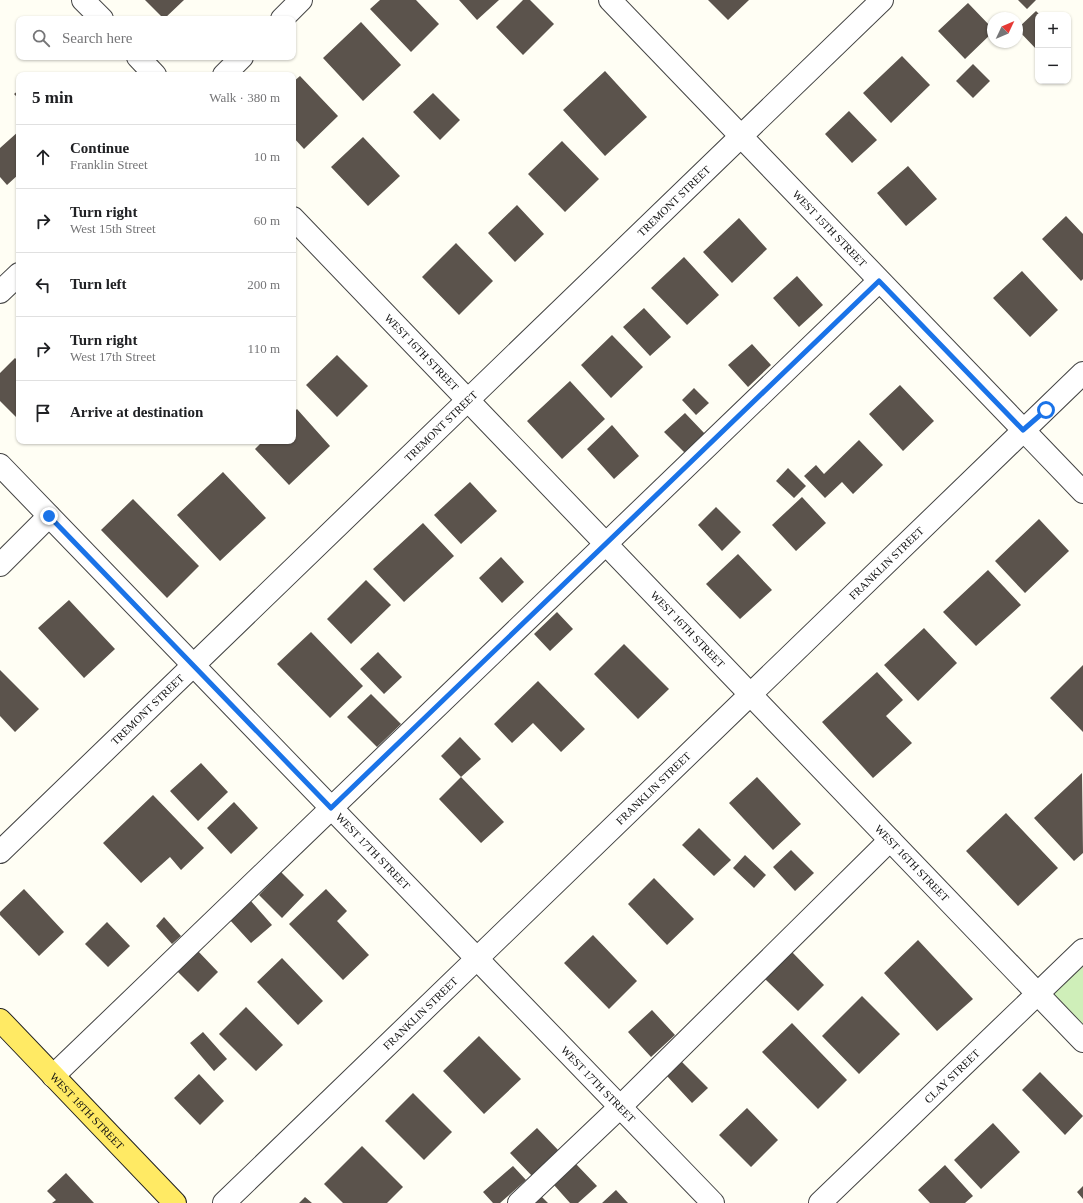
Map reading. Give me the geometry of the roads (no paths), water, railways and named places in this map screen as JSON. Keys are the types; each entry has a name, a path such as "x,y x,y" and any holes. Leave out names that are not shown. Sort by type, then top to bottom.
{"main road":[{"name":"WEST 18TH STREET","path":"0,1020 175,1203"}],"street":[{"path":"83,0 99,16"},
{"path":"285,16 301,0"},
{"name":"WEST 15TH STREET","path":"610,0 1083,492"},
{"name":"TREMONT STREET","path":"0,852 882,0"},
{"path":"141,60 152,72"},
{"path":"227,72 239,60"},
{"name":"WEST 16TH STREET","path":"296,221 1083,1041"},
{"path":"0,292 16,277"},
{"path":"54,1076 331,808 607,545 879,281"},
{"name":"FRANKLIN STREET","path":"224,1203 1023,430 1083,374"},
{"name":"WEST 17TH STREET","path":"0,465 713,1203"},
{"path":"0,565 49,516"},
{"path":"519,1203 620,1107 890,840"},
{"name":"CLAY STREET","path":"820,1203 1083,950"}]}
